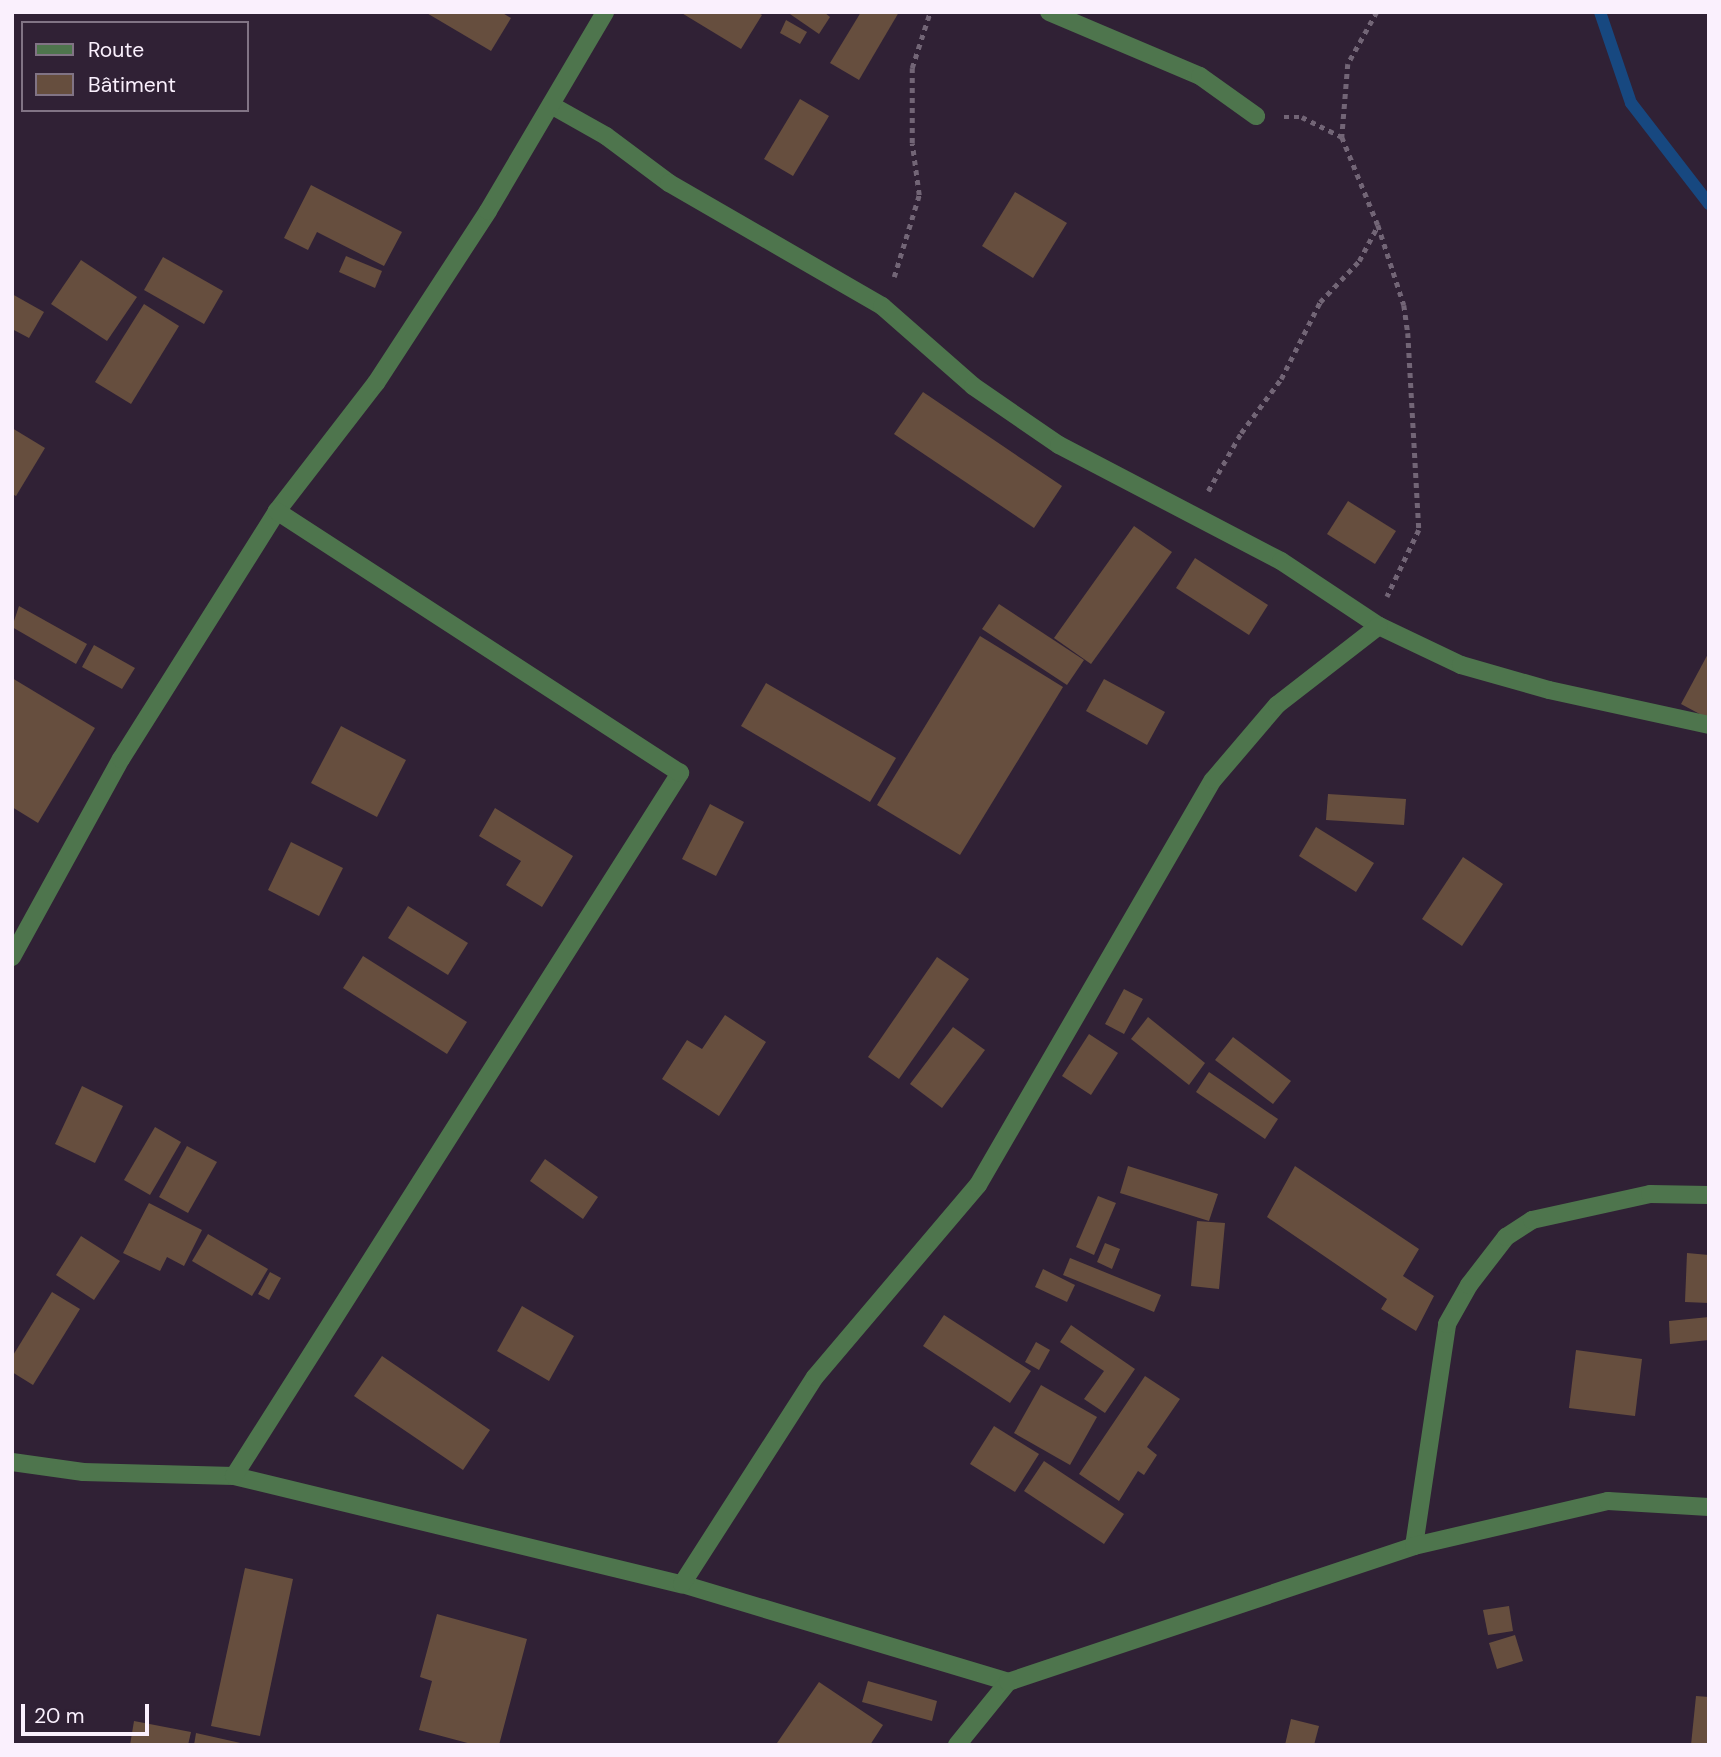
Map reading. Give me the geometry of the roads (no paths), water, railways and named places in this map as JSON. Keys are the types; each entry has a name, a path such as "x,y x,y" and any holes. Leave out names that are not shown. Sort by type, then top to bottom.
{"street":[{"path":"12,957 121,759 277,511 376,383 551,105 605,12"},
{"path":"1049,12 1200,76 1256,116"},
{"path":"551,105 606,136 669,183 882,306 973,386 1059,445 1281,561 1379,626 1461,665 1549,690 1709,725"},
{"path":"234,1476 680,773 277,511"},
{"path":"682,1584 815,1377 978,1185 1066,1040 1213,780 1277,705 1379,626"},
{"path":"1414,1546 1447,1324 1469,1285 1506,1237 1532,1220 1650,1194 1709,1195"},
{"path":"12,1462 83,1472 234,1476 682,1584 1008,1682"},
{"path":"957,1745 1008,1682 1414,1546 1608,1501 1709,1507"}],"waterway":[{"path":"1600,12 1631,103 1709,204"}]}
